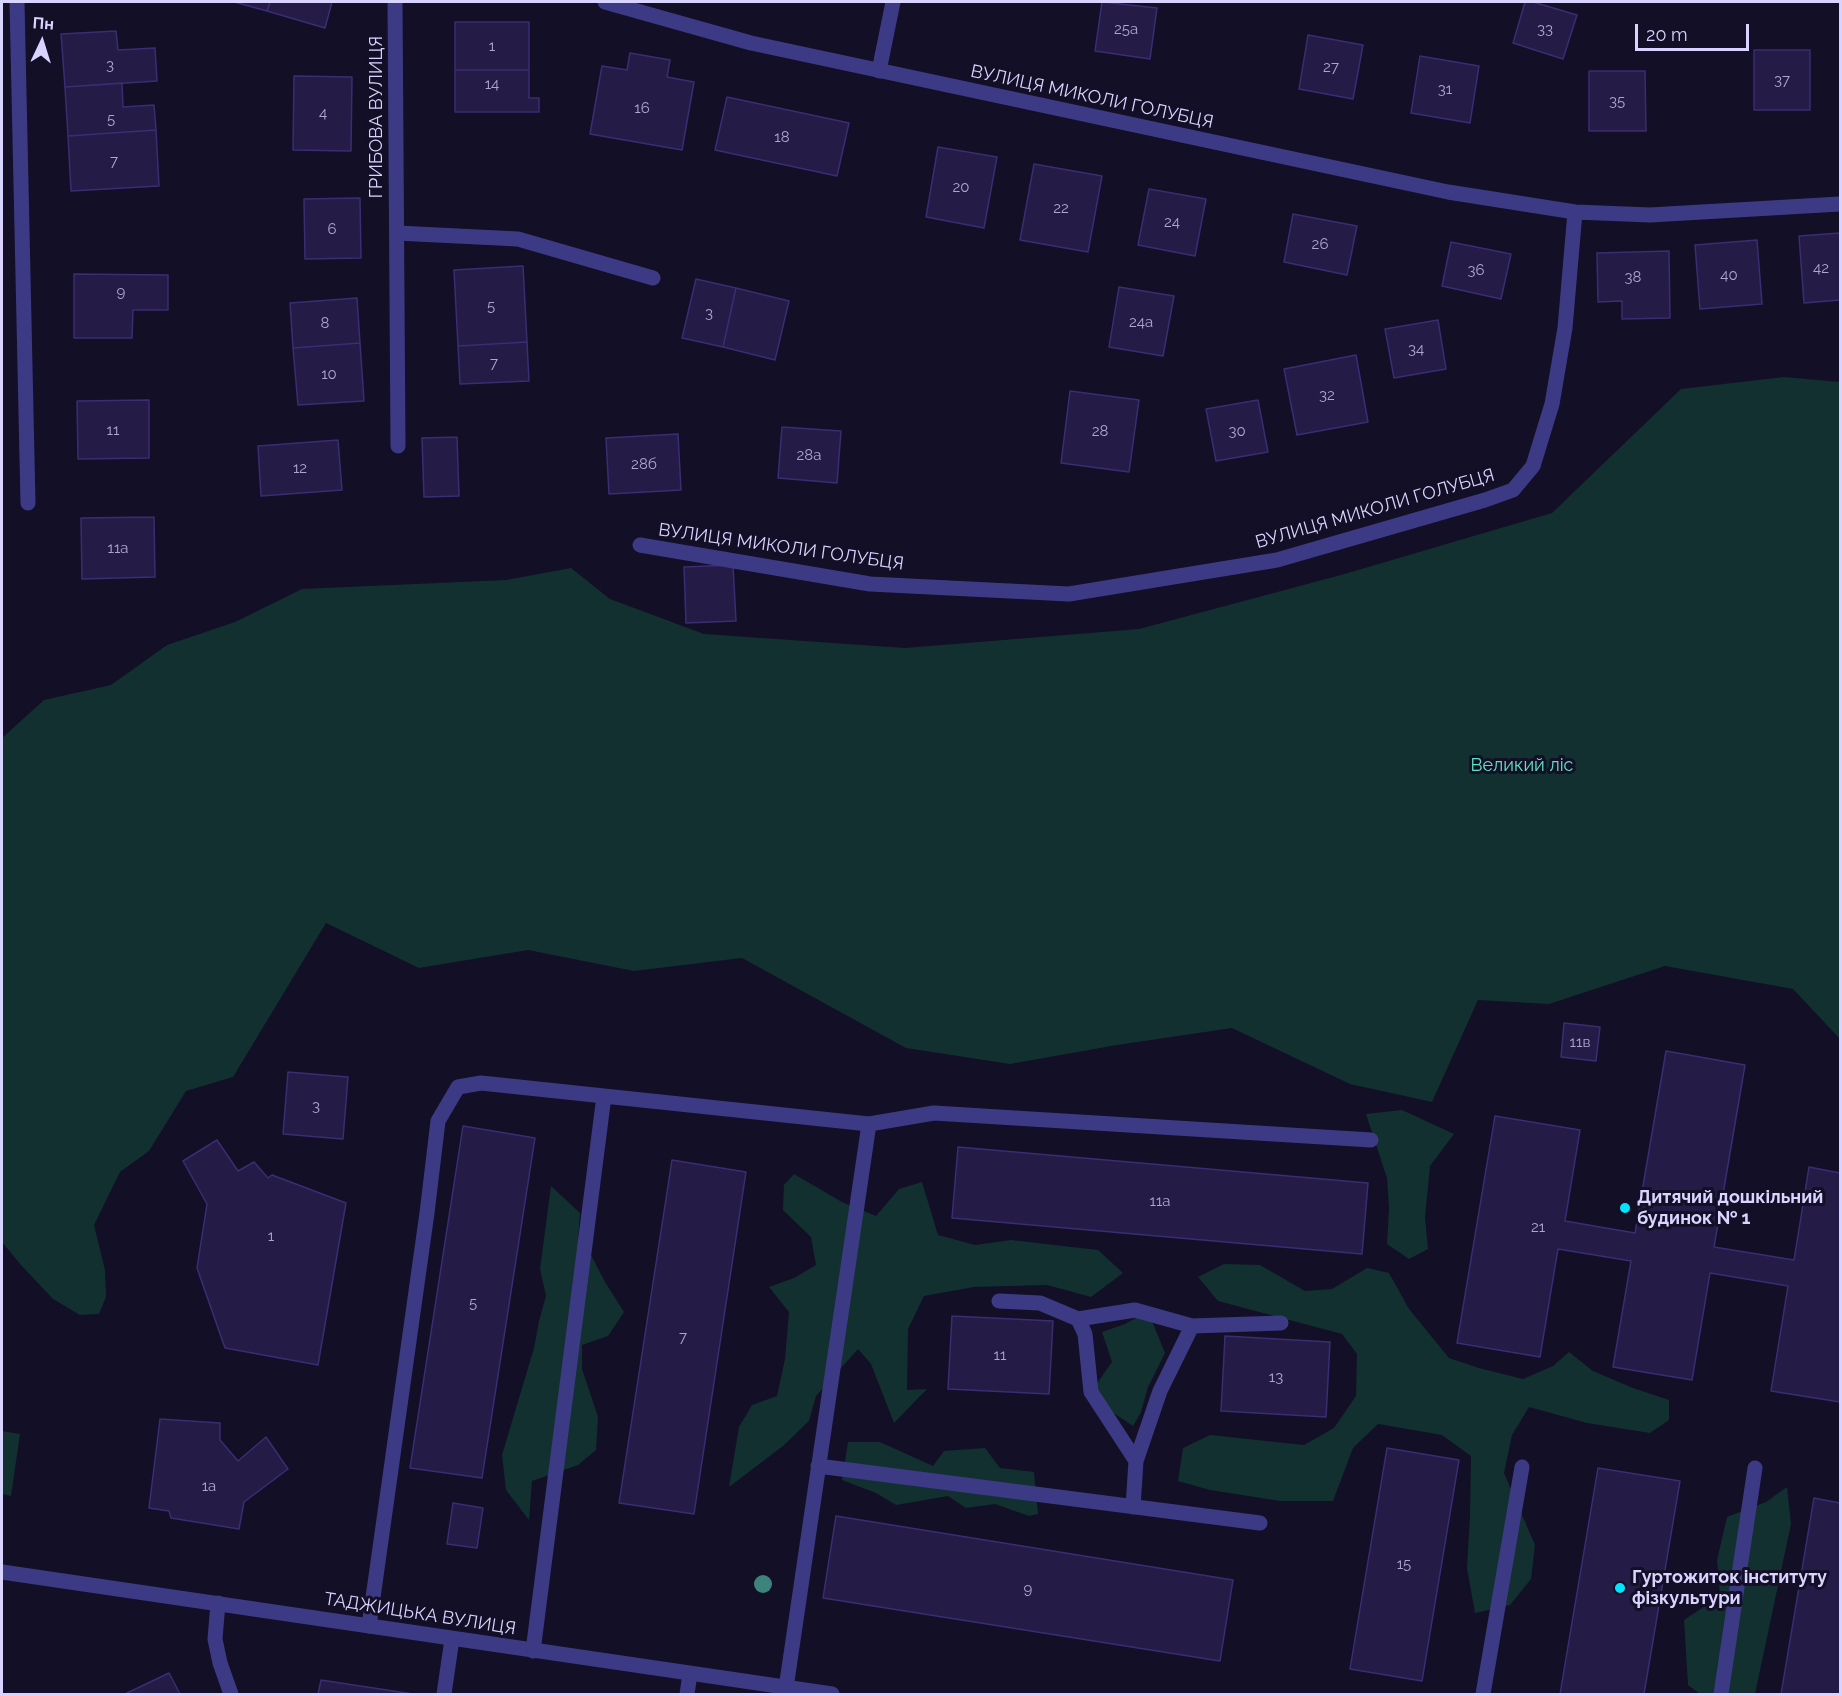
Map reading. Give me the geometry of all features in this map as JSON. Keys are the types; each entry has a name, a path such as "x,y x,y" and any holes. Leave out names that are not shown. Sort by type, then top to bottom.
{"street":[{"path":"16,2 28,503"},
{"name":"ГРИБОВА ВУЛИЦЯ","path":"395,2 398,446"},
{"name":"ВУЛИЦЯ МИКОЛИ ГОЛУБЦЯ","path":"605,2 751,43 1448,192 1575,212 1650,215 1840,204"},
{"path":"879,71 893,2"},
{"name":"ВУЛИЦЯ МИКОЛИ ГОЛУБЦЯ","path":"640,545 870,584 1069,594 1277,560 1485,500 1513,490 1533,466 1552,404 1565,328 1575,212"},
{"path":"397,233 518,239 653,278"},
{"path":"369,1626 438,1121 458,1087 482,1083 869,1124 934,1113 1371,1140"},
{"path":"533,1651 604,1096"},
{"path":"786,1688 869,1124"},
{"path":"999,1301 1040,1303 1078,1319 1135,1310 1192,1326 1281,1323"},
{"path":"1078,1319 1085,1334 1091,1392 1136,1461"},
{"path":"1133,1507 1136,1461 1160,1391 1192,1326"},
{"path":"818,1466 1260,1523"},
{"path":"1483,1695 1522,1467"},
{"path":"1721,1695 1755,1468"},
{"name":"ТАДЖИЦЬКА ВУЛИЦЯ","path":"2,1572 832,1695"},
{"path":"218,1603 215,1639 231,1695"},
{"path":"444,1695 452,1639"},
{"path":"687,1695 690,1674"}],"green space":[{"name":"Великий ліс","path":"1784,377 1840,382 1840,1039 1793,989 1665,966 1549,1004 1478,1000 1432,1102 1350,1084 1232,1028 1010,1064 906,1048 742,958 634,971 528,950 419,968 326,923 233,1077 186,1091 149,1151 120,1172 94,1225 105,1270 106,1297 99,1314 80,1315 53,1299 2,1242 2,738 44,700 111,685 167,645 235,622 302,589 506,580 571,568 610,599 704,634 905,648 1139,629 1341,575 1552,513 1681,389"},
{"path":"1402,1110 1454,1134 1430,1166 1425,1217 1428,1249 1409,1259 1387,1244 1389,1208 1387,1178 1366,1114"},
{"path":"794,1174 842,1202 876,1216 899,1189 922,1182 938,1235 975,1245 1011,1240 1098,1250 1123,1273 1091,1297 1047,1285 974,1287 924,1296 908,1329 907,1390 927,1389 894,1423 871,1364 858,1349 816,1396 809,1421 783,1446 729,1487 739,1427 752,1405 777,1396 785,1359 789,1312 769,1287 794,1278 816,1265 811,1237 783,1210 784,1185"},
{"path":"551,1186 580,1213 578,1240 591,1255 624,1312 608,1336 582,1345 582,1369 598,1417 596,1450 578,1465 532,1481 529,1520 506,1490 502,1455 534,1348 546,1296 540,1269"},
{"path":"1224,1264 1260,1265 1305,1291 1332,1289 1367,1268 1389,1273 1409,1309 1449,1358 1523,1379 1553,1366 1569,1352 1593,1371 1669,1400 1669,1420 1650,1433 1587,1423 1529,1407 1512,1435 1504,1473 1535,1545 1531,1579 1510,1605 1475,1613 1467,1568 1471,1456 1442,1435 1378,1424 1353,1448 1333,1501 1280,1501 1210,1490 1178,1481 1183,1448 1210,1435 1304,1445 1334,1428 1356,1396 1357,1354 1342,1334 1218,1301 1198,1277"},
{"path":"1148,1311 1165,1353 1148,1387 1141,1412 1133,1426 1097,1402 1091,1392 1112,1362 1102,1332 1125,1324"},
{"path":"2,1431 20,1434 11,1496 2,1494"},
{"path":"848,1442 880,1442 933,1466 944,1451 985,1448 1000,1468 1034,1472 1038,1514 1029,1516 995,1504 966,1508 948,1496 896,1505 876,1493 842,1480"},
{"path":"1787,1487 1791,1524 1755,1694 1700,1694 1688,1685 1684,1620 1720,1596 1717,1560 1727,1517 1766,1502"}],"building":[{"path":"234,2 270,2 267,11"},
{"path":"270,2 332,2 325,28 267,11"},
{"path":"1102,2 1157,8 1150,59 1095,51"},
{"path":"1525,2 1533,2 1577,15 1563,59 1513,43"},
{"path":"455,22 529,22 529,70 455,70"},
{"path":"116,31 118,50 155,48 157,81 65,87 61,34"},
{"path":"1308,35 1363,45 1353,99 1299,89"},
{"path":"1754,50 1810,50 1810,110 1754,110"},
{"path":"630,53 670,60 667,77 694,82 682,150 590,134 602,66 627,70"},
{"path":"1420,56 1479,66 1470,123 1411,113"},
{"path":"455,70 529,70 529,98 539,98 539,112 455,112"},
{"path":"1589,71 1645,71 1646,131 1589,131"},
{"path":"294,76 352,77 351,151 293,150"},
{"path":"122,83 123,107 154,105 156,130 68,136 65,87"},
{"path":"727,97 849,123 837,176 715,150"},
{"path":"156,130 159,186 71,191 68,136"},
{"path":"938,147 997,157 984,228 926,217"},
{"path":"1034,164 1102,176 1088,252 1020,240"},
{"path":"1149,189 1206,199 1195,256 1138,245"},
{"path":"360,198 361,258 305,259 304,199"},
{"path":"1293,214 1357,226 1347,275 1284,262"},
{"path":"1840,233 1840,300 1804,303 1799,236"},
{"path":"1757,240 1762,304 1700,309 1695,245"},
{"path":"1451,242 1511,254 1501,299 1442,286"},
{"path":"1669,251 1670,318 1622,319 1622,301 1598,302 1597,253"},
{"path":"523,266 527,342 458,346 454,270"},
{"path":"74,274 168,275 168,310 133,310 132,338 74,338"},
{"path":"696,279 736,288 723,347 682,338"},
{"path":"1119,287 1174,296 1163,356 1109,347"},
{"path":"736,288 789,301 775,360 723,347"},
{"path":"357,298 360,343 293,348 290,303"},
{"path":"1438,320 1446,369 1394,378 1385,329"},
{"path":"527,342 529,381 460,384 458,346"},
{"path":"360,343 364,401 298,405 293,348"},
{"path":"1356,355 1368,422 1297,435 1284,369"},
{"path":"1070,391 1139,400 1129,472 1061,463"},
{"path":"149,400 149,458 78,459 77,401"},
{"path":"1258,400 1268,452 1216,461 1206,409"},
{"path":"782,427 841,431 837,483 778,478"},
{"path":"678,434 681,490 609,494 606,438"},
{"path":"457,437 459,496 424,497 422,438"},
{"path":"338,440 342,490 261,496 258,446"},
{"path":"154,517 155,577 82,579 81,518"},
{"path":"733,565 736,621 686,623 684,567"},
{"path":"1564,1023 1600,1027 1596,1061 1561,1057"},
{"path":"1666,1051 1745,1065 1714,1247 1794,1260 1809,1167 1840,1173 1840,1402 1771,1391 1788,1286 1710,1273 1692,1380 1613,1367 1631,1261 1558,1249 1540,1357 1457,1343 1495,1116 1580,1130 1565,1221 1635,1233"},
{"path":"288,1072 348,1077 343,1139 283,1134"},
{"path":"463,1126 535,1138 482,1478 410,1468"},
{"path":"217,1140 238,1171 254,1162 268,1178 272,1175 346,1203 318,1365 225,1348 197,1268 207,1204 183,1161"},
{"path":"958,1147 1368,1183 1362,1254 952,1218"},
{"path":"672,1160 746,1172 694,1514 619,1503"},
{"path":"952,1316 1053,1321 1049,1394 948,1389"},
{"path":"1225,1336 1330,1342 1326,1417 1221,1411"},
{"path":"160,1419 220,1423 220,1440 238,1461 266,1437 288,1469 244,1502 239,1529 171,1518 169,1511 149,1508"},
{"path":"1387,1448 1459,1460 1422,1681 1350,1669"},
{"name":"Гуртожиток інституту фізкультури","path":"1598,1468 1680,1481 1644,1694 1560,1694"},
{"path":"1814,1498 1840,1503 1840,1694 1781,1694"},
{"path":"453,1503 483,1508 477,1548 447,1544"},
{"path":"836,1516 1233,1580 1220,1661 823,1598"},
{"path":"169,1673 180,1694 125,1694"},
{"path":"321,1680 413,1694 318,1694"}],"place":[{"name":"Дитячий дошкільний будинок № 1","path":"1625,1208"},
{"name":"Гуртожиток інституту фізкультури","path":"1620,1588"}]}
